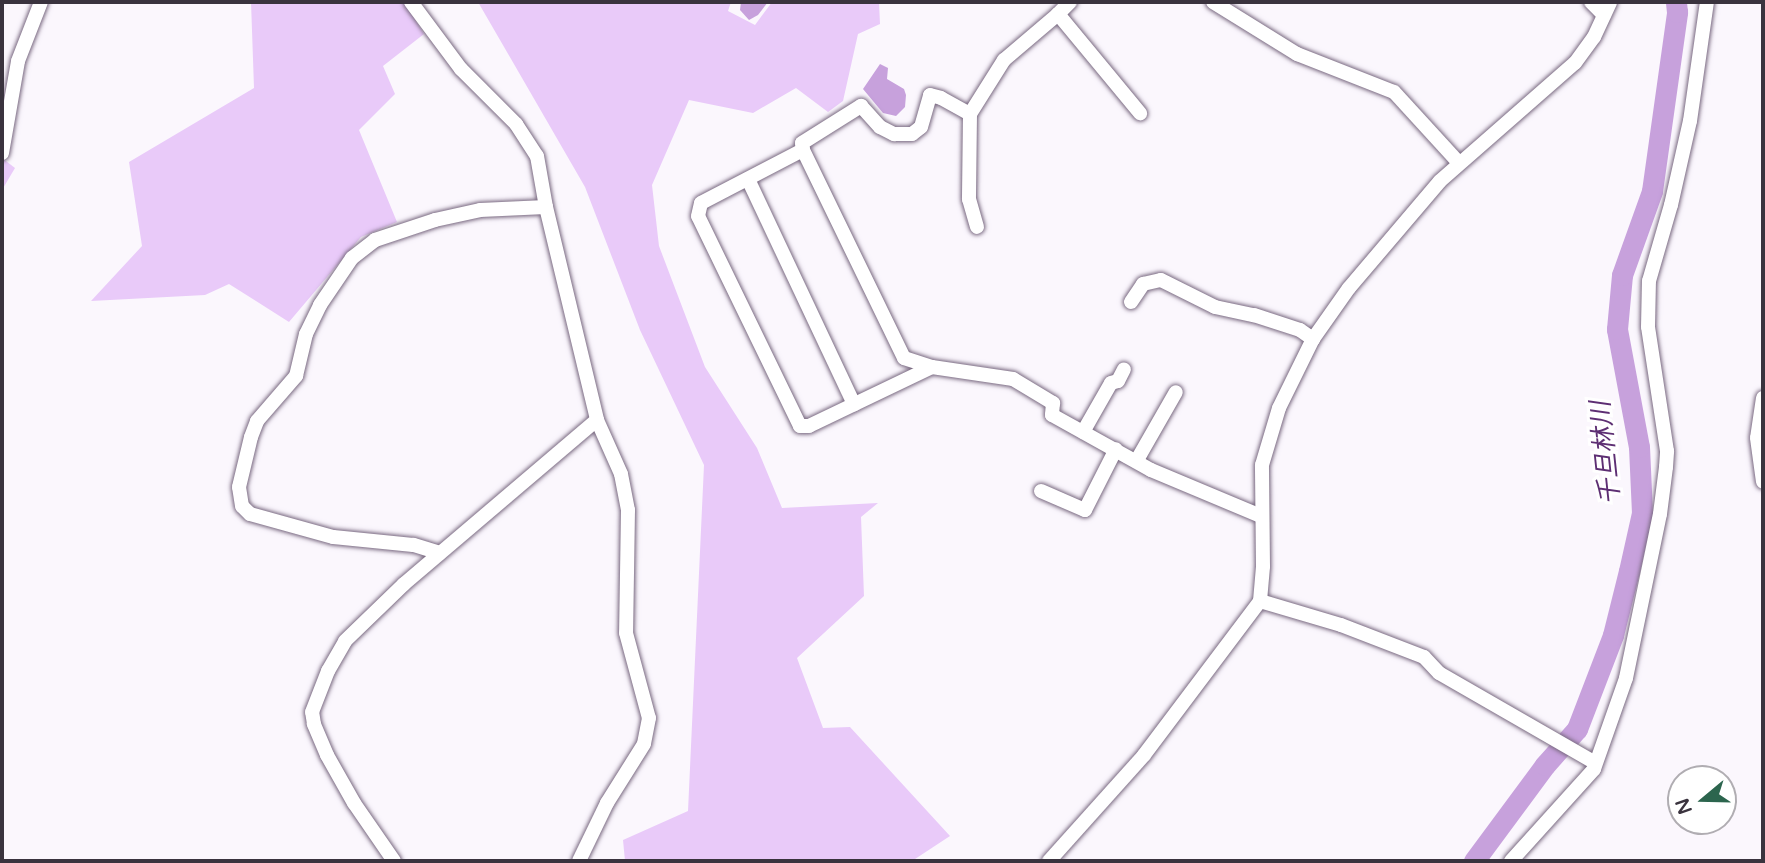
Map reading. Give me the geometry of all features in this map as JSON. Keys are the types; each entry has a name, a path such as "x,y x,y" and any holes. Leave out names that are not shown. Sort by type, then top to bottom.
{"street":[{"path":"2,153 18,61 41,2"},
{"path":"411,2 461,69 503,110 534,150 597,420 621,474 628,510 626,634 649,718 644,744 607,803 579,861"},
{"path":"977,227 969,199 970,114 1004,60 1070,2"},
{"path":"1213,2 1297,54 1394,92 1459,163"},
{"path":"1049,861 1144,755 1261,601 1264,566 1262,466 1279,408 1313,340 1349,288 1404,222 1459,163 1575,63 1594,37 1607,9 1591,2"},
{"path":"1511,861 1594,769 1629,665 1660,514 1666,467 1665,439 1648,327 1649,281 1671,205 1690,121 1707,2"},
{"path":"1058,13 1140,113"},
{"path":"2,73 18,61"},
{"path":"970,114 929,95 920,127 905,135 880,127 861,106 802,143 904,358 932,367 1013,379 1053,402 1052,415 1151,470 1261,516"},
{"path":"803,150 705,199 698,216 795,420 800,426 808,426 932,367"},
{"path":"748,178 854,404"},
{"path":"440,553 413,545 303,531 250,514 242,506 239,487 251,437 257,421 296,376 306,334 320,305 352,258 375,240 435,220 480,210 546,207"},
{"path":"1131,302 1143,285 1161,280 1215,307 1254,315 1300,330 1313,340"},
{"path":"1083,432 1111,383 1118,381 1124,369"},
{"path":"1137,460 1176,392"},
{"path":"1763,398 1757,438 1763,482"},
{"path":"394,861 354,803 327,755 312,712 328,671 345,640 440,553 597,420"},
{"path":"1041,491 1085,510 1116,449"},
{"path":"1261,601 1341,625 1424,657 1439,673 1594,762"}],"shaded area":[{"path":"251,2 404,2 424,34 383,66 395,94 359,130 397,222 361,237 289,322 229,284 205,295 91,301 142,246 129,162 254,88"},
{"path":"478,2 731,2 728,11 755,25 772,2 879,2 880,24 858,34 843,101 828,112 796,88 753,113 689,100 652,185 659,246 705,367 757,448 782,508 878,503 861,517 864,596 797,658 823,728 850,727 950,836 912,861 625,861 623,840 688,811 704,465 640,330 585,187"},
{"path":"741,2 768,2 758,15 749,20 740,10"},
{"path":"880,64 888,68 887,79 904,89 906,95 905,107 896,116 883,113 863,89"},
{"path":"2,158 15,168 2,190"}],"waterway":[{"name":"千旦林川","path":"1474,861 1545,765 1577,729 1613,635 1629,571 1642,513 1639,447 1617,329 1622,275 1652,191 1677,12 1676,2"}]}
